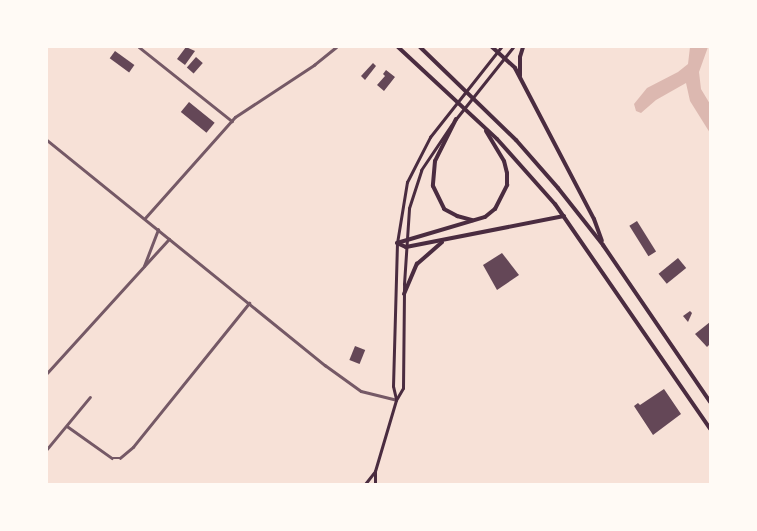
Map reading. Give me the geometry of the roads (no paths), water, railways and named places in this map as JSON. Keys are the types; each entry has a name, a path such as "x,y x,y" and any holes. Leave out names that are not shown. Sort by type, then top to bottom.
{"highway":[{"path":"398,47 484,127 523,167 564,216 710,429"},
{"path":"420,47 516,140 603,245 710,402"},
{"path":"492,47 496,53 514,68 520,78 594,219 603,245"},
{"path":"520,78 520,57 523,47"},
{"path":"456,119 435,161 433,186 444,210 457,216 472,220"},
{"path":"397,243 485,217 495,209 507,185 504,161 484,127"},
{"path":"397,243 406,248 564,216"},
{"path":"404,294 417,264 443,241"}],"main road":[{"path":"396,400 393,386 397,243 407,182 417,158 430,137 501,47"},
{"path":"375,484 375,471 396,400 403,388 404,294 409,208 421,170 456,119 513,47"},
{"path":"365,484 375,471"}],"street":[{"path":"139,47 232,121"},
{"path":"145,218 232,121 246,108 314,65 336,47"},
{"path":"47,140 361,391 396,400"},
{"path":"143,268 158,230"},
{"path":"47,373 169,239"},
{"path":"67,426 112,458 120,458 133,447 249,303"},
{"path":"47,450 90,397"}]}
